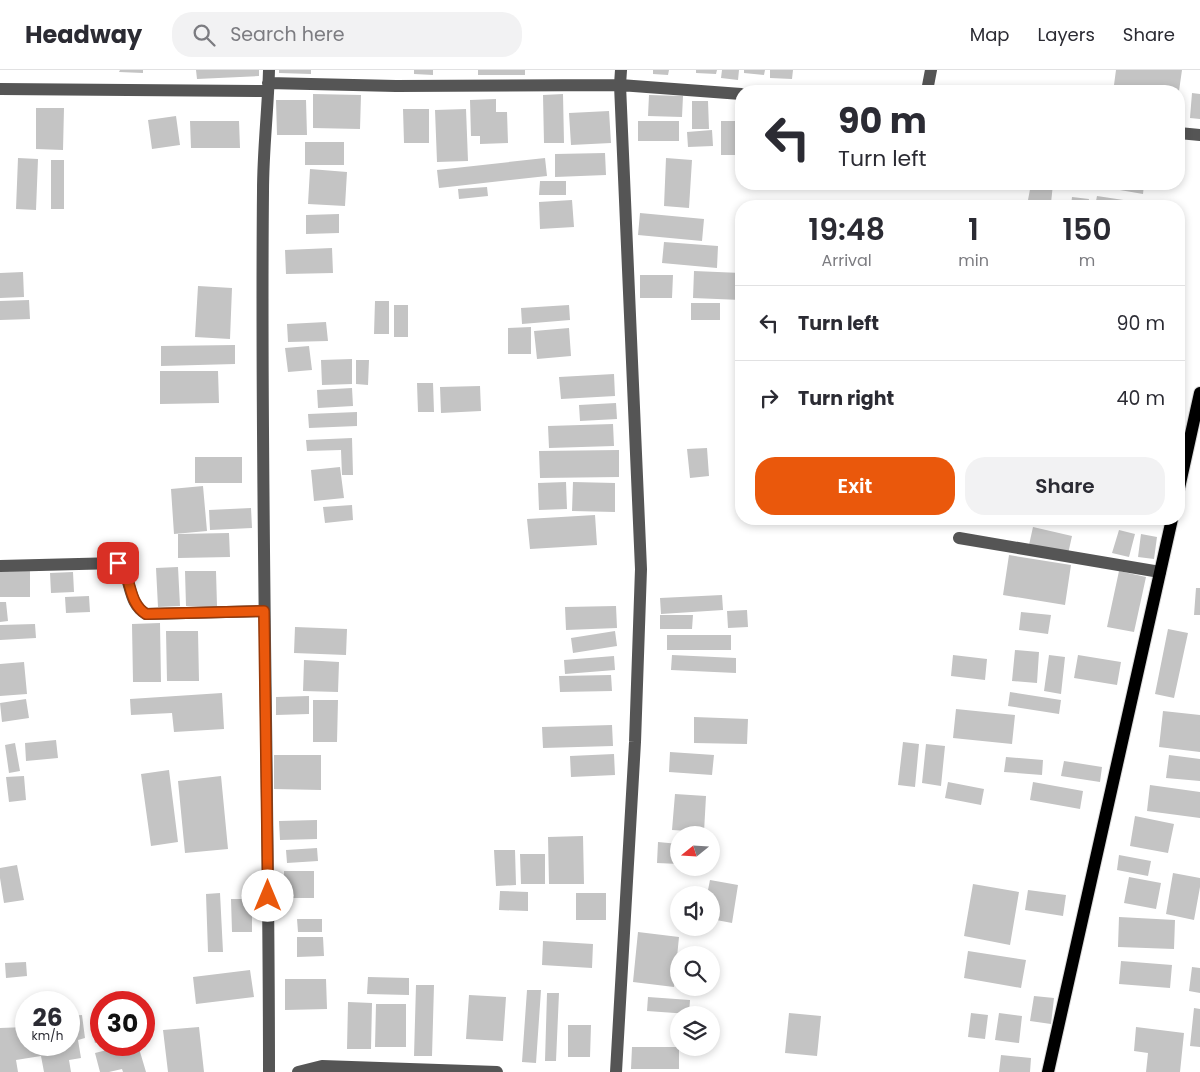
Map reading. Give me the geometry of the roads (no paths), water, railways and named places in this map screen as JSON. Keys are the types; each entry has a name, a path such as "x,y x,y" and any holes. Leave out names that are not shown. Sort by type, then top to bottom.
{"main road":[{"path":"1185,461 1200,392"},
{"path":"1048,1072 1171,525"}],"street":[{"path":"616,1072 635,742 641,568 620,85 621,70"},
{"path":"928,85 931,70"},
{"path":"268,81 263,187 262,428 269,1072"},
{"path":"0,89 268,81 396,86 620,85 735,94"},
{"path":"1185,134 1200,135"},
{"path":"959,538 1160,572"},
{"path":"0,566 118,563 123,568 134,602 138,609 146,614 264,611"},
{"path":"298,1072 322,1066 497,1072"}]}
